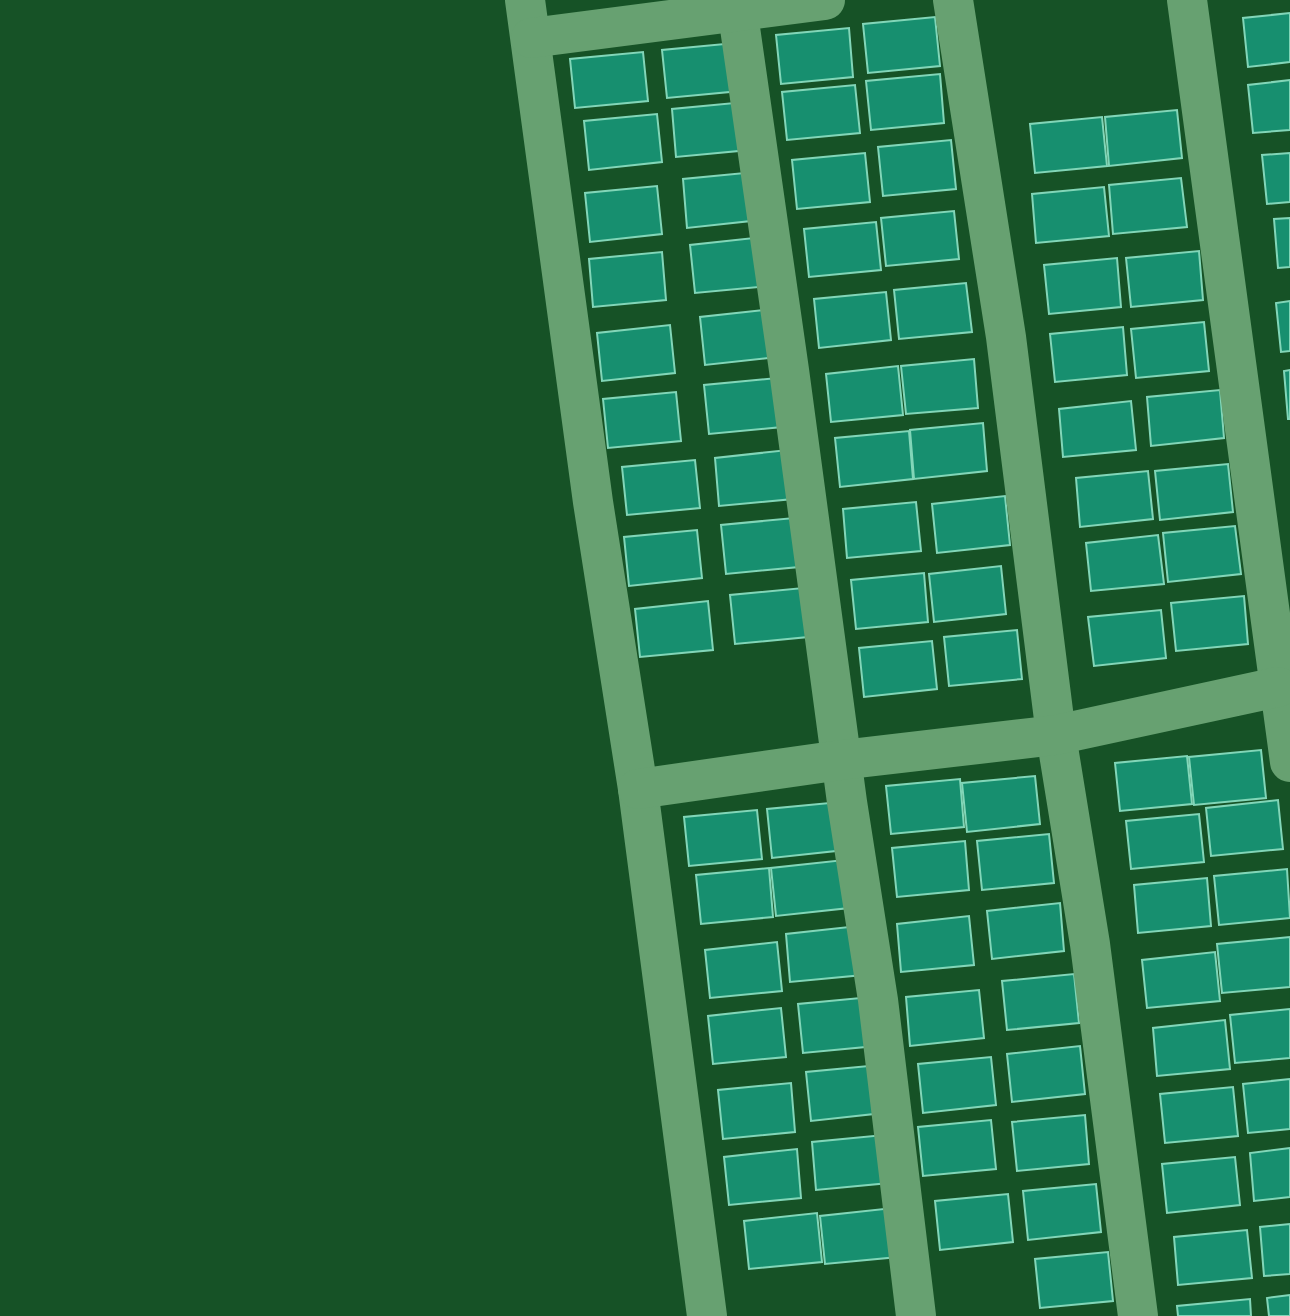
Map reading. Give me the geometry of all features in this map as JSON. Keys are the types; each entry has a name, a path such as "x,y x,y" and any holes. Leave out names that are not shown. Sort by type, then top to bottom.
{"street":[{"path":"707,1316 638,789 593,502 528,19 825,0"},
{"path":"953,0 1006,337 1056,735 1090,944 1138,1316"},
{"path":"1187,0 1290,762"},
{"path":"737,6 841,760 878,1000 916,1316"},
{"path":"638,789 841,760 1056,735 1278,687"}],"building":[{"path":"1290,13 1290,62 1248,67 1243,18"},
{"path":"935,17 940,66 868,73 863,24"},
{"path":"849,28 853,77 781,84 776,35"},
{"path":"735,43 740,91 667,98 662,50"},
{"path":"643,52 648,101 575,108 570,59"},
{"path":"940,74 944,123 871,130 866,81"},
{"path":"1290,80 1290,130 1253,133 1248,85"},
{"path":"855,85 860,133 787,140 782,92"},
{"path":"745,102 749,150 676,157 672,109"},
{"path":"1177,110 1182,158 1109,166 1105,117"},
{"path":"657,114 662,162 589,170 584,121"},
{"path":"1102,117 1107,166 1035,173 1030,124"},
{"path":"951,140 956,189 883,196 878,147"},
{"path":"865,153 870,202 797,209 792,160"},
{"path":"1290,153 1290,202 1267,204 1262,155"},
{"path":"755,172 760,220 687,228 683,179"},
{"path":"1181,178 1187,227 1113,234 1109,185"},
{"path":"657,186 662,234 590,242 585,193"},
{"path":"1104,187 1109,236 1036,243 1032,194"},
{"path":"954,211 959,259 886,266 881,218"},
{"path":"1290,218 1290,267 1278,268 1274,219"},
{"path":"876,222 881,270 809,277 804,229"},
{"path":"763,237 768,286 695,293 690,245"},
{"path":"1199,251 1203,300 1131,307 1126,258"},
{"path":"662,252 666,300 593,307 589,259"},
{"path":"1117,258 1121,307 1049,314 1044,265"},
{"path":"966,283 972,332 899,339 894,290"},
{"path":"886,292 891,340 819,348 814,299"},
{"path":"1290,301 1290,351 1281,352 1276,303"},
{"path":"772,309 777,357 705,365 700,317"},
{"path":"1204,322 1209,371 1136,378 1131,329"},
{"path":"670,325 675,373 602,381 597,333"},
{"path":"1123,327 1127,375 1055,382 1050,334"},
{"path":"974,359 978,408 906,414 901,366"},
{"path":"898,366 903,415 831,422 826,374"},
{"path":"1290,370 1290,419 1288,419 1284,371"},
{"path":"777,378 782,427 709,434 704,385"},
{"path":"1220,390 1224,438 1151,446 1147,397"},
{"path":"676,392 681,441 608,448 603,399"},
{"path":"1131,401 1136,450 1063,457 1059,409"},
{"path":"983,423 987,471 914,479 910,430"},
{"path":"909,431 913,479 840,487 835,438"},
{"path":"788,450 793,499 719,506 715,458"},
{"path":"695,460 700,508 627,515 622,467"},
{"path":"1228,464 1233,512 1160,520 1155,471"},
{"path":"1148,471 1153,519 1080,527 1076,478"},
{"path":"1005,496 1010,545 937,553 932,504"},
{"path":"916,502 921,551 847,558 843,509"},
{"path":"794,518 799,567 726,574 721,525"},
{"path":"1235,526 1241,574 1168,582 1163,533"},
{"path":"697,530 702,578 629,586 624,537"},
{"path":"1158,535 1164,584 1091,591 1086,543"},
{"path":"1001,566 1006,614 934,622 929,574"},
{"path":"924,573 928,622 856,629 851,580"},
{"path":"803,588 808,637 735,644 730,595"},
{"path":"1244,596 1248,644 1176,651 1171,603"},
{"path":"708,601 713,650 640,657 635,609"},
{"path":"1161,610 1166,658 1094,666 1088,617"},
{"path":"1017,630 1022,679 949,686 944,637"},
{"path":"932,641 937,689 864,697 859,648"},
{"path":"1261,750 1266,798 1194,805 1189,757"},
{"path":"1187,756 1192,804 1120,811 1115,763"},
{"path":"1035,776 1040,824 967,832 962,783"},
{"path":"960,779 964,827 891,834 886,786"},
{"path":"1278,800 1283,849 1211,856 1206,808"},
{"path":"840,802 845,850 772,858 767,809"},
{"path":"757,810 762,859 689,866 684,817"},
{"path":"1199,814 1204,862 1131,869 1126,821"},
{"path":"1049,834 1054,883 982,890 977,841"},
{"path":"965,841 969,890 897,897 892,848"},
{"path":"844,860 849,908 776,916 771,868"},
{"path":"769,868 773,917 701,924 696,875"},
{"path":"1287,869 1290,918 1219,925 1214,876"},
{"path":"1207,878 1211,926 1138,933 1134,885"},
{"path":"1060,903 1064,951 992,959 987,911"},
{"path":"969,916 974,965 901,972 897,924"},
{"path":"858,926 863,975 790,982 786,934"},
{"path":"1290,937 1290,987 1222,993 1217,944"},
{"path":"777,942 782,991 710,998 705,950"},
{"path":"1215,952 1220,1001 1147,1008 1142,960"},
{"path":"1074,974 1079,1023 1007,1030 1002,981"},
{"path":"979,990 984,1038 910,1046 906,997"},
{"path":"871,997 876,1046 803,1053 798,1004"},
{"path":"781,1008 786,1057 713,1064 708,1016"},
{"path":"1290,1009 1290,1058 1235,1063 1230,1015"},
{"path":"1225,1020 1230,1069 1157,1076 1153,1028"},
{"path":"1080,1046 1085,1094 1012,1102 1007,1054"},
{"path":"991,1057 996,1105 923,1113 918,1064"},
{"path":"879,1065 883,1113 811,1121 806,1072"},
{"path":"1290,1079 1290,1129 1248,1133 1243,1084"},
{"path":"791,1083 795,1132 723,1139 718,1090"},
{"path":"1233,1087 1238,1136 1165,1143 1160,1094"},
{"path":"1085,1115 1089,1164 1017,1171 1012,1122"},
{"path":"991,1120 996,1169 923,1176 918,1127"},
{"path":"884,1135 889,1183 816,1190 812,1142"},
{"path":"1290,1148 1290,1197 1254,1201 1250,1153"},
{"path":"797,1149 801,1198 729,1205 724,1157"},
{"path":"1235,1157 1240,1205 1167,1213 1162,1164"},
{"path":"1096,1184 1101,1232 1028,1240 1023,1191"},
{"path":"1008,1194 1013,1242 940,1250 935,1201"},
{"path":"893,1208 898,1257 825,1264 820,1216"},
{"path":"817,1213 822,1262 749,1269 744,1221"},
{"path":"1290,1224 1290,1274 1264,1276 1260,1227"},
{"path":"1247,1230 1252,1278 1178,1285 1174,1237"},
{"path":"1108,1252 1113,1301 1040,1308 1035,1259"},
{"path":"1290,1295 1290,1316 1269,1316 1267,1298"},
{"path":"1250,1299 1251,1316 1178,1316 1177,1306"}]}
